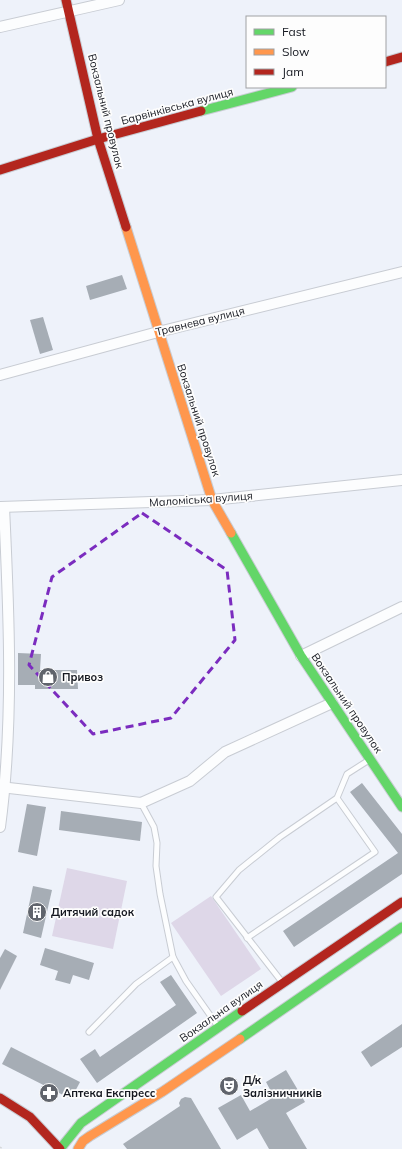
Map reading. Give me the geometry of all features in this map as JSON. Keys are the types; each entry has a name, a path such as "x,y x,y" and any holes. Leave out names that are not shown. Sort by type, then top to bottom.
{"street":[{"name":"Вокзальний провулок","path":"66,0 98,139 212,500 301,656 402,807"},
{"path":"0,27 69,10 119,0"},
{"path":"386,62 402,57"},
{"name":"Барвінківська вулиця","path":"0,170 98,139 288,88"},
{"name":"Травнева вулиця","path":"0,375 158,332 402,272"},
{"name":"Маломіська вулиця","path":"2,507 212,500 402,480"},
{"path":"0,827 3,787 9,625 2,507"},
{"path":"301,656 402,608"},
{"path":"3,787 141,803 190,781 225,752 332,703"},
{"name":"Вокзальна вулиця","path":"60,1149 81,1123 283,982 402,902"},
{"path":"78,1149 83,1141 90,1136 162,1092 402,927"},
{"path":"0,1098 30,1118 60,1149"}],"lane":[{"path":"283,982 216,897 244,866 280,837 337,798 347,774 370,759"},
{"path":"247,938 375,852 337,798"},
{"path":"141,803 154,827 157,843 156,866 160,894 173,957 186,981 218,1027"},
{"path":"89,1032 136,984 173,957"}],"highlighted area":[{"path":"142,513 227,570 235,640 171,718 93,734 29,665 52,577"}],"shaded area":[{"path":"67,868 127,881 113,949 52,936"},
{"path":"211,896 261,969 221,996 171,923"}],"building":[{"path":"122,275 127,289 90,300 86,286"},
{"path":"43,317 53,350 40,354 30,320"},
{"name":"Привоз","path":"18,653 41,654 40,670 77,670 78,689 35,689 35,685 18,685"},
{"path":"362,783 402,834 402,874 294,947 283,931 398,853 350,792"},
{"path":"27,804 46,807 37,856 18,852"},
{"path":"61,811 142,822 140,841 59,830"},
{"name":"Дитячий садок","path":"33,886 52,890 41,938 23,933"},
{"path":"45,948 94,963 89,980 73,975 70,984 55,980 58,971 40,965"},
{"path":"5,949 17,956 0,990 0,958"},
{"path":"171,975 197,1013 97,1083 80,1059 95,1049 100,1057 176,1005 160,982"},
{"path":"402,1024 402,1047 371,1067 361,1052"},
{"path":"11,1047 80,1082 71,1099 2,1064"},
{"path":"286,1070 305,1102 286,1113 307,1149 269,1149 257,1128 237,1140 218,1108 241,1095 250,1111 274,1097 266,1082"},
{"path":"185,1097 191,1098 221,1149 127,1149 123,1144 180,1106 179,1103 181,1099"}],"traffic: fast":[{"path":"201,111 288,88"},
{"path":"231,533 301,656 402,807"},
{"path":"240,1039 402,927"},
{"path":"60,1149 81,1123 242,1011"}],"traffic: slow":[{"path":"126,227 212,500 231,533"},
{"path":"78,1149 83,1141 90,1136 162,1092 240,1039"}],"traffic: jam":[{"path":"66,0 98,139 126,227"},
{"path":"386,62 402,57"},
{"path":"0,170 98,139 201,111"},
{"path":"242,1011 402,902"},
{"path":"0,1098 30,1117 60,1149"}],"place":[{"name":"Привоз","path":"48,677"},
{"name":"Дитячий садок","path":"37,912"},
{"name":"Д/к Залізничників","path":"229,1086"},
{"name":"Аптека Експресс","path":"49,1093"}]}
